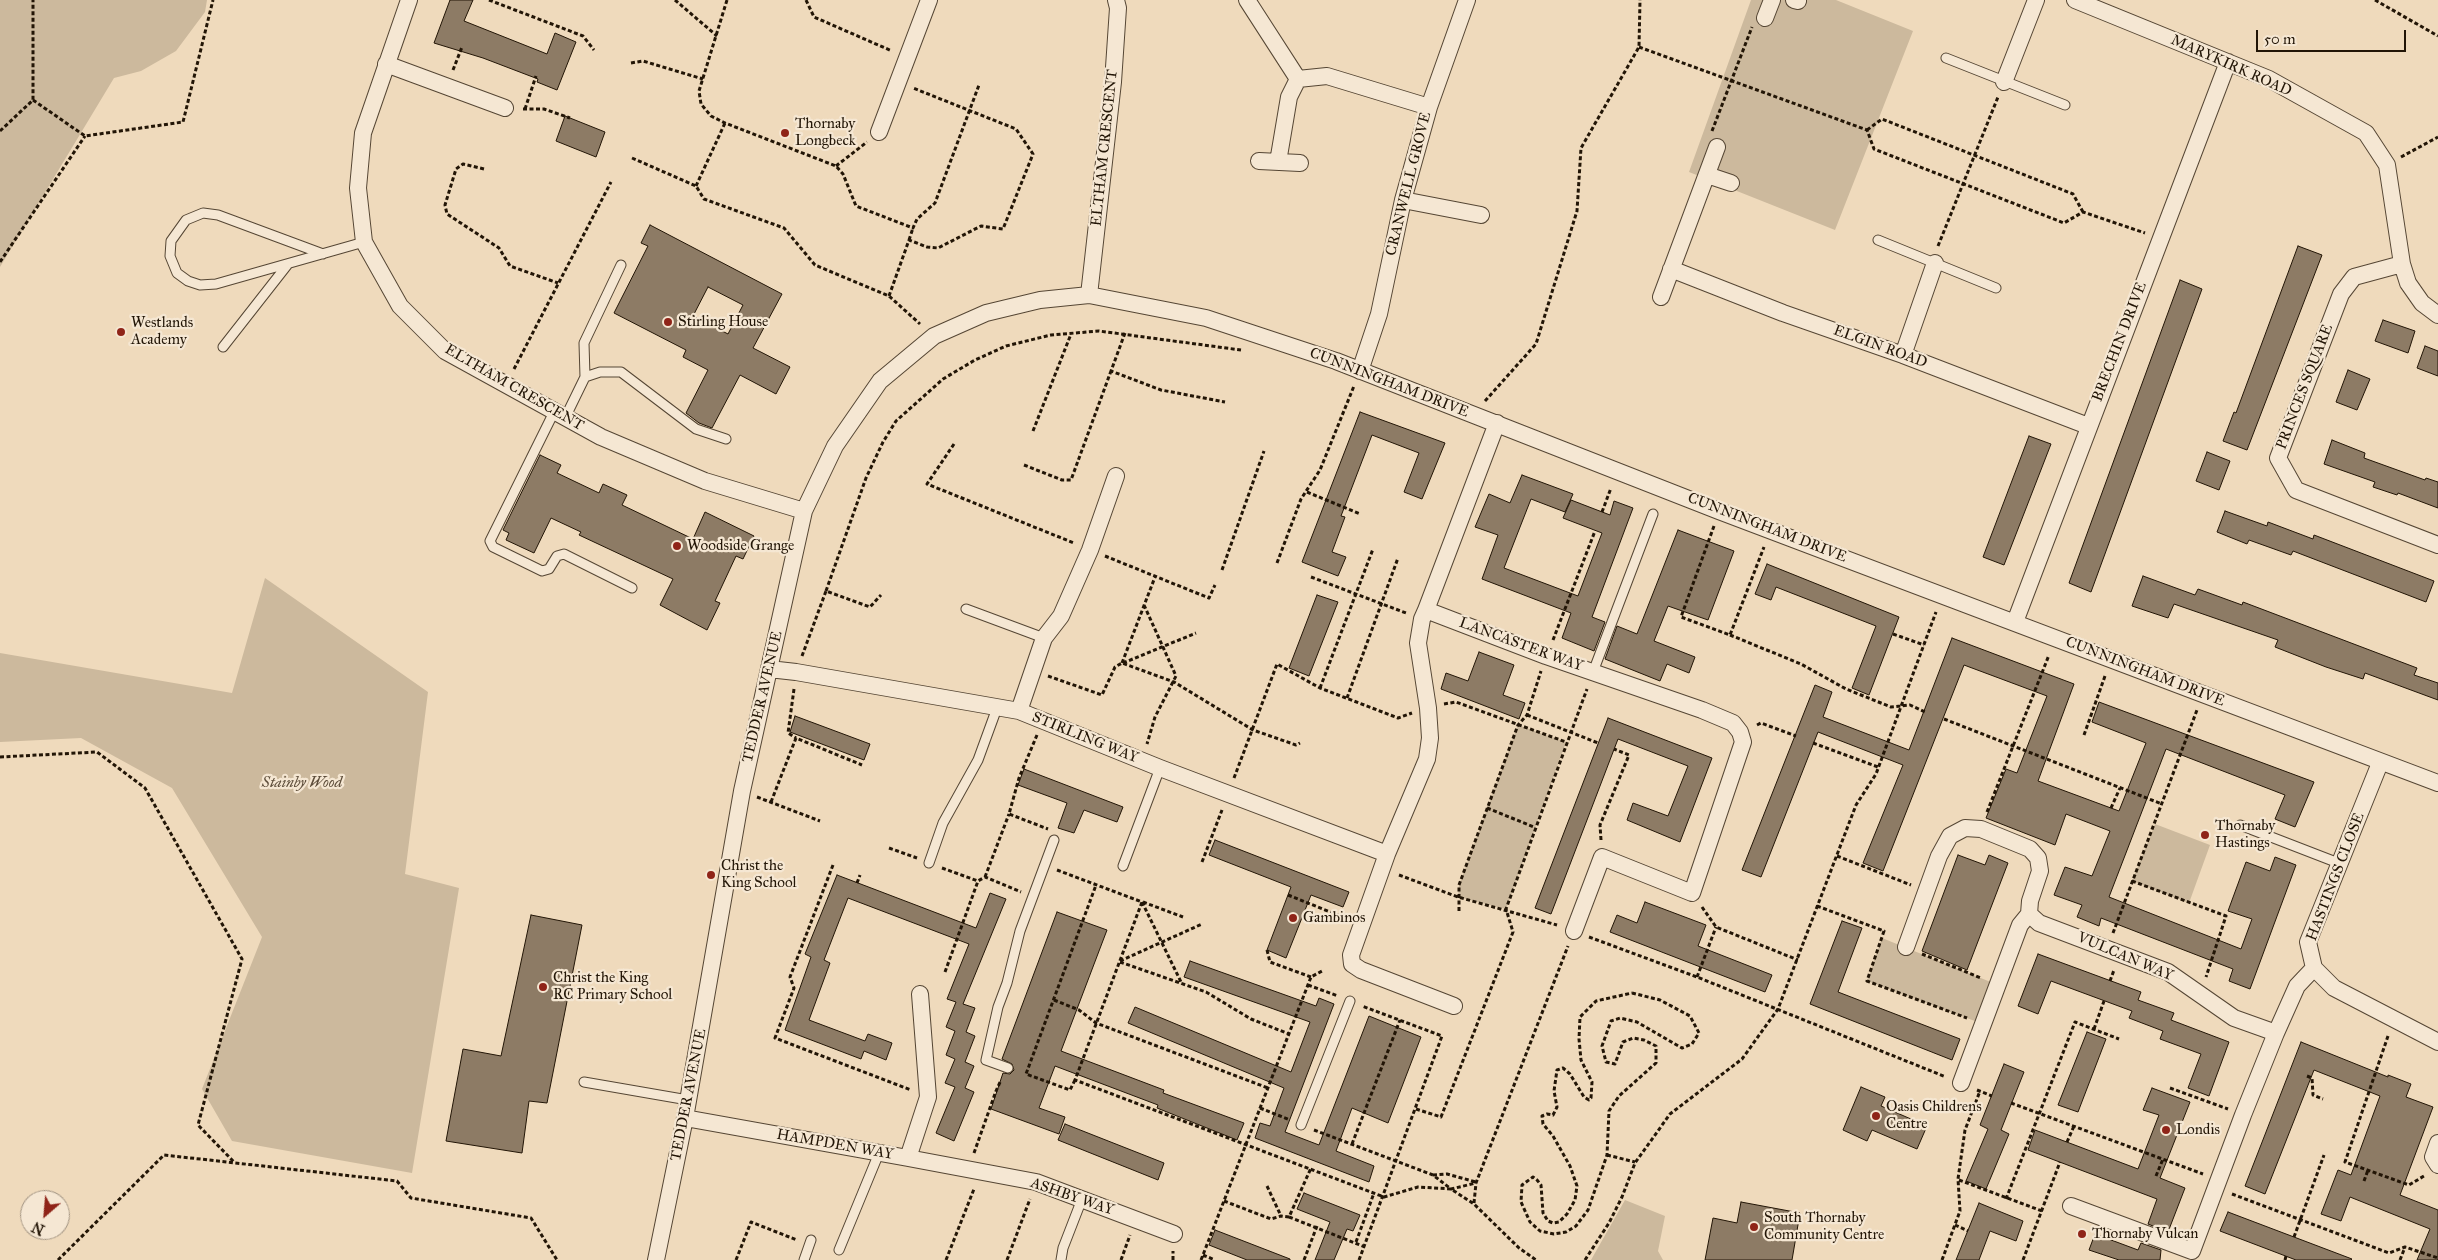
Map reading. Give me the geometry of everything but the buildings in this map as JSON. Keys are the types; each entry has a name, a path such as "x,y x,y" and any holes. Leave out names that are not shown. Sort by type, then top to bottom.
{"street":[{"name":"ELTHAM CRESCENT","path":"409,0 363,133 358,188 364,242 400,306 445,351 601,437 705,482 804,511"},
{"path":"879,132 929,0"},
{"name":"ELTHAM CRESCENT","path":"1089,295 1113,82 1118,8 1116,0"},
{"path":"1247,0 1298,79"},
{"name":"CRANWELL GROVE","path":"1360,371 1379,314 1403,200 1429,107 1467,0"},
{"path":"1765,18 1772,0"},
{"path":"2004,82 2036,0"},
{"name":"MARYKIRK ROAD","path":"2076,0 2269,79 2366,133 2387,165 2402,264"},
{"name":"BRECHIN DRIVE","path":"2015,622 2228,62"},
{"path":"386,64 505,108"},
{"path":"1298,79 1327,76 1429,107"},
{"path":"1278,162 1289,97 1298,79"},
{"path":"1661,297 1717,147"},
{"path":"1259,162 1300,164"},
{"path":"1707,175 1731,183"},
{"path":"1403,200 1481,215"},
{"path":"1903,355 1935,263"},
{"path":"2402,264 2408,283 2422,303 2438,315"},
{"name":"PRINCES SQUARE","path":"2402,264 2354,277 2340,294 2278,458 2296,490 2438,546"},
{"name":"ELGIN ROAD","path":"1671,269 1783,313 1903,355 2088,426"},
{"name":"TEDDER AVENUE","path":"656,1260 685,1118 742,791 804,511 835,446 880,382 934,336 986,313 1040,300 1089,295"},
{"name":"CUNNINGHAM DRIVE","path":"1089,295 1141,303 1206,318 1360,371 1719,511 2015,622 2380,763 2438,783"},
{"path":"1454,1006 1361,970 1352,964 1351,955 1385,861 1427,759 1430,738 1428,708 1418,643 1424,614 1496,423"},
{"path":"1019,711 1044,638 1061,616 1090,550 1116,476"},
{"name":"LANCASTER WAY","path":"1424,614 1702,710 1733,723 1740,732"},
{"name":"STIRLING WAY","path":"769,669 796,672 1019,711 1141,761 1229,793 1385,861"},
{"path":"1574,931 1602,856 1692,892 1743,742 1740,732"},
{"name":"HASTINGS CLOSE","path":"2314,968 2308,942 2341,864 2380,763"},
{"path":"1906,947 1939,856 1950,836 1965,828 1980,829 2030,849 2038,858 2040,871 2030,901 2029,914 2020,924 1961,1083"},
{"name":"VULCAN WAY","path":"2029,914 2039,923 2168,972 2234,1018 2276,1033"},
{"path":"2071,1206 2192,1251 2243,1115 2296,986 2314,968 2334,988 2438,1042"},
{"name":"HAMPDEN WAY","path":"685,1118 908,1158 928,1097 920,994"},
{"path":"2434,1168 2434,1157 2438,1143"},
{"name":"ASHBY WAY","path":"908,1158 974,1172 1036,1182 1174,1234"}],"lane":[{"path":"1946,58 2065,105"},
{"path":"323,254 218,215 203,213 186,220 170,242 170,256 177,274 188,281 200,285 216,284 288,264 323,254 364,242"},
{"path":"1878,240 1996,288"},
{"path":"223,347 288,264"},
{"path":"621,264 584,343 585,377 559,415 490,541 493,547 542,570 549,569 557,556 564,554 632,588"},
{"path":"585,377 600,372 620,372 696,429 726,439"},
{"path":"1593,672 1653,514"},
{"path":"966,609 1044,638"},
{"path":"929,863 943,823 978,760 997,708"},
{"path":"1123,866 1160,768"},
{"path":"2240,825 2341,864"},
{"path":"1008,1068 986,1060 998,1007 1008,983 1020,932 1054,840"},
{"path":"1301,1125 1350,1001"},
{"path":"584,1082 688,1100"},
{"path":"839,1250 878,1153"},
{"path":"1061,1260 1063,1248 1082,1199"},
{"path":"804,1260 811,1240"}],"path":[{"path":"0,131 32,100 33,0"},
{"path":"32,100 85,136 183,122 213,0"},
{"path":"489,0 582,36 594,50"},
{"path":"675,0 717,36"},
{"path":"727,0 699,91 701,104 711,116 725,123 836,166 843,174 856,206 913,228"},
{"path":"806,0 814,17 908,58"},
{"path":"1496,423 1484,399 1536,344 1578,211 1581,148 1639,47 1640,0"},
{"path":"2375,0 2438,36"},
{"path":"1717,147 1708,144 1756,15 1765,18"},
{"path":"447,87 462,47"},
{"path":"1639,47 1866,130 1874,149 2064,223 2084,212"},
{"path":"631,63 643,61 703,79"},
{"path":"525,109 536,76"},
{"path":"898,82 1016,129 1033,154 1003,229 981,226 938,248 928,247 909,240"},
{"path":"1935,263 1941,249 1937,247 2004,82"},
{"path":"889,296 917,219 935,203 979,85"},
{"path":"505,108 544,109 570,118"},
{"path":"1866,130 1882,119 2073,194 2084,212 2160,238"},
{"path":"696,186 725,123"},
{"path":"836,166 879,132"},
{"path":"0,262 85,136"},
{"path":"2387,165 2438,137"},
{"path":"632,158 696,186 704,199 784,228 815,265 889,296 934,336"},
{"path":"484,169 463,164 456,169 445,205 447,214 499,248 510,266 558,283"},
{"path":"505,385 611,182"},
{"path":"862,765 788,733 796,672 866,478 896,421 943,379 974,360 1006,346 1051,335 1099,331 1125,333 1249,352"},
{"path":"1024,466 1062,480 1071,480 1125,333"},
{"path":"1033,431 1071,334"},
{"path":"1111,371 1161,390 1225,402"},
{"path":"1277,563 1301,498 1320,470 1360,371"},
{"path":"954,444 927,484 1209,598 1215,585"},
{"path":"1222,570 1264,451"},
{"path":"1602,512 1618,471"},
{"path":"1306,492 1360,514"},
{"path":"1719,511 1681,617 1801,664 1846,689 1891,707 1910,706 1925,712"},
{"path":"1730,636 1770,530"},
{"path":"1459,911 1459,886 1518,725 1527,715 1546,656 1595,531"},
{"path":"1320,688 1373,549"},
{"path":"1347,699 1398,558"},
{"path":"1122,663 1155,577"},
{"path":"1311,577 1382,604 1424,614"},
{"path":"826,591 870,607 881,595"},
{"path":"1586,1260 1609,1223 1622,1197 1635,1162 1670,1114 1742,1058 1778,1009 1856,805 1878,767 1942,595"},
{"path":"1141,761 1155,717 1176,676 1144,605"},
{"path":"1033,671 1102,695 1115,667 1196,633"},
{"path":"1893,634 1924,645"},
{"path":"1980,829 2055,639"},
{"path":"2084,735 2111,659"},
{"path":"1122,663 1174,682 1253,730 1296,745 1300,743"},
{"path":"1202,862 1277,664 1320,688 1398,718 1428,708 1456,702 1566,742"},
{"path":"1416,1109 1441,1117 1514,932 1506,909 1534,828 1593,672"},
{"path":"2107,948 2203,694"},
{"path":"1527,715 1598,743"},
{"path":"1944,719 2162,804"},
{"path":"945,972 978,881 984,877 1008,814 1019,778 1043,721"},
{"path":"1740,732 1761,723 1796,736"},
{"path":"771,802 796,738"},
{"path":"1813,743 1878,767"},
{"path":"1602,856 1600,825 1629,755 1614,749"},
{"path":"0,757 97,752 145,788 242,959 198,1125 234,1162"},
{"path":"2111,808 2120,788"},
{"path":"742,791 820,821"},
{"path":"1487,808 1534,828"},
{"path":"1008,814 1057,832 1054,840"},
{"path":"889,848 978,881"},
{"path":"1837,856 1926,891"},
{"path":"1385,861 1458,897 1506,909 1574,931 1697,977 1992,1096"},
{"path":"832,865 790,977 794,988 775,1038 928,1097"},
{"path":"1045,865 1183,917"},
{"path":"857,883 860,875"},
{"path":"984,877 1033,897"},
{"path":"2132,881 2226,916 2200,994"},
{"path":"1026,1074 1096,884"},
{"path":"1692,892 1716,927 1798,960"},
{"path":"1288,895 1361,924"},
{"path":"1142,902 1182,984"},
{"path":"946,1260 974,1172 996,1090 1008,1068 1070,1090 1142,902"},
{"path":"1817,906 1884,931 1867,981 1983,1024"},
{"path":"1120,962 1202,924"},
{"path":"1697,977 1716,927"},
{"path":"1474,1204 1476,1183 1574,931"},
{"path":"1882,938 1998,984"},
{"path":"1267,950 1270,962 1311,977"},
{"path":"1120,962 1206,992 1251,1019 1289,1034"},
{"path":"1201,1260 1311,977 1322,971"},
{"path":"1308,985 1442,1036 1384,1197 1359,1260"},
{"path":"1632,994 1660,1000 1690,1016 1699,1033 1692,1044 1682,1048 1637,1022 1620,1018 1611,1021 1602,1046 1606,1062 1615,1064 1623,1042 1633,1038 1644,1040 1656,1046 1656,1063 1618,1096 1609,1111 1607,1155 1588,1210 1576,1226 1566,1232 1554,1234 1540,1231 1530,1222 1521,1202 1522,1185 1527,1179 1533,1177 1541,1185 1543,1213 1548,1221 1559,1222 1568,1214 1575,1200 1577,1186 1570,1166 1554,1136 1543,1124 1542,1116 1547,1114 1553,1115 1557,1107 1554,1091 1557,1070 1563,1068 1570,1074 1584,1097 1589,1100 1591,1098 1592,1082 1581,1060 1579,1039 1580,1017 1596,1001 1632,994"},
{"path":"1054,1000 1079,1010 1096,1023 1268,1088"},
{"path":"2094,1029 2104,1001"},
{"path":"2394,1019 2345,1162 2409,1185 2434,1168"},
{"path":"1352,1144 1400,1020"},
{"path":"2006,1199 2075,1022 2119,1039"},
{"path":"2307,1076 2312,1078 2313,1095 2322,1099"},
{"path":"1075,1080 1384,1197 1418,1187 1451,1189 1476,1183"},
{"path":"2170,1088 2243,1115"},
{"path":"1942,1260 1960,1211 1958,1179 1965,1130 1980,1091"},
{"path":"1260,1108 1433,1175 1474,1204 1519,1248 1536,1260"},
{"path":"2067,1142 2074,1126"},
{"path":"58,1260 164,1155 397,1181 411,1198 531,1218 557,1260"},
{"path":"1607,1155 1635,1162"},
{"path":"2294,1237 2324,1155"},
{"path":"2156,1176 2163,1159"},
{"path":"2023,1260 2060,1162"},
{"path":"1290,1217 1311,1168"},
{"path":"2364,1180 2368,1170"},
{"path":"1433,1175 1447,1174 1476,1183"},
{"path":"1958,1179 2006,1199 2042,1211"},
{"path":"1007,1260 1036,1182"},
{"path":"1266,1186 1281,1216"},
{"path":"1356,1242 1374,1193"},
{"path":"1224,1202 1271,1219 1281,1216 1290,1217 1365,1246"},
{"path":"1121,1260 1135,1219"},
{"path":"736,1260 751,1222 804,1243 811,1240"},
{"path":"1955,1225 1968,1231"},
{"path":"1304,1260 1317,1226"},
{"path":"2400,1260 2406,1247"},
{"path":"1203,1255 1215,1260"}],"green space":[{"path":"0,0 207,0 205,12 176,51 141,71 114,78 0,267"},
{"path":"1751,0 1836,0 1913,31 1835,230 1689,172"},
{"name":"Stainby Wood","path":"265,578 428,692 405,874 459,888 412,1173 232,1141 202,1089 262,937 172,788 81,738 0,742 0,653 232,693"},
{"path":"1518,725 1566,742 1506,909 1458,897 1459,885"},
{"path":"2155,824 2210,845 2189,903 2132,881"},
{"path":"1882,938 1998,985 1983,1024 1867,981"},
{"path":"1625,1200 1665,1216 1658,1251 1663,1260 1591,1260"}],"place":[{"name":"Thornaby Longbeck","path":"785,133"},
{"name":"Stirling House","path":"668,322"},
{"name":"Westlands Academy","path":"121,332"},
{"name":"Woodside Grange","path":"677,546"},
{"name":"Thornaby Hastings","path":"2205,835"},
{"name":"Christ the King School","path":"711,875"},
{"name":"Gambinos","path":"1293,918"},
{"name":"Christ the King RC Primary School","path":"543,987"},
{"name":"Oasis Childrens Centre","path":"1876,1116"},
{"name":"Londis","path":"2166,1130"},
{"name":"South Thornaby Community Centre","path":"1754,1227"},
{"name":"Thornaby Vulcan","path":"2082,1234"}]}
